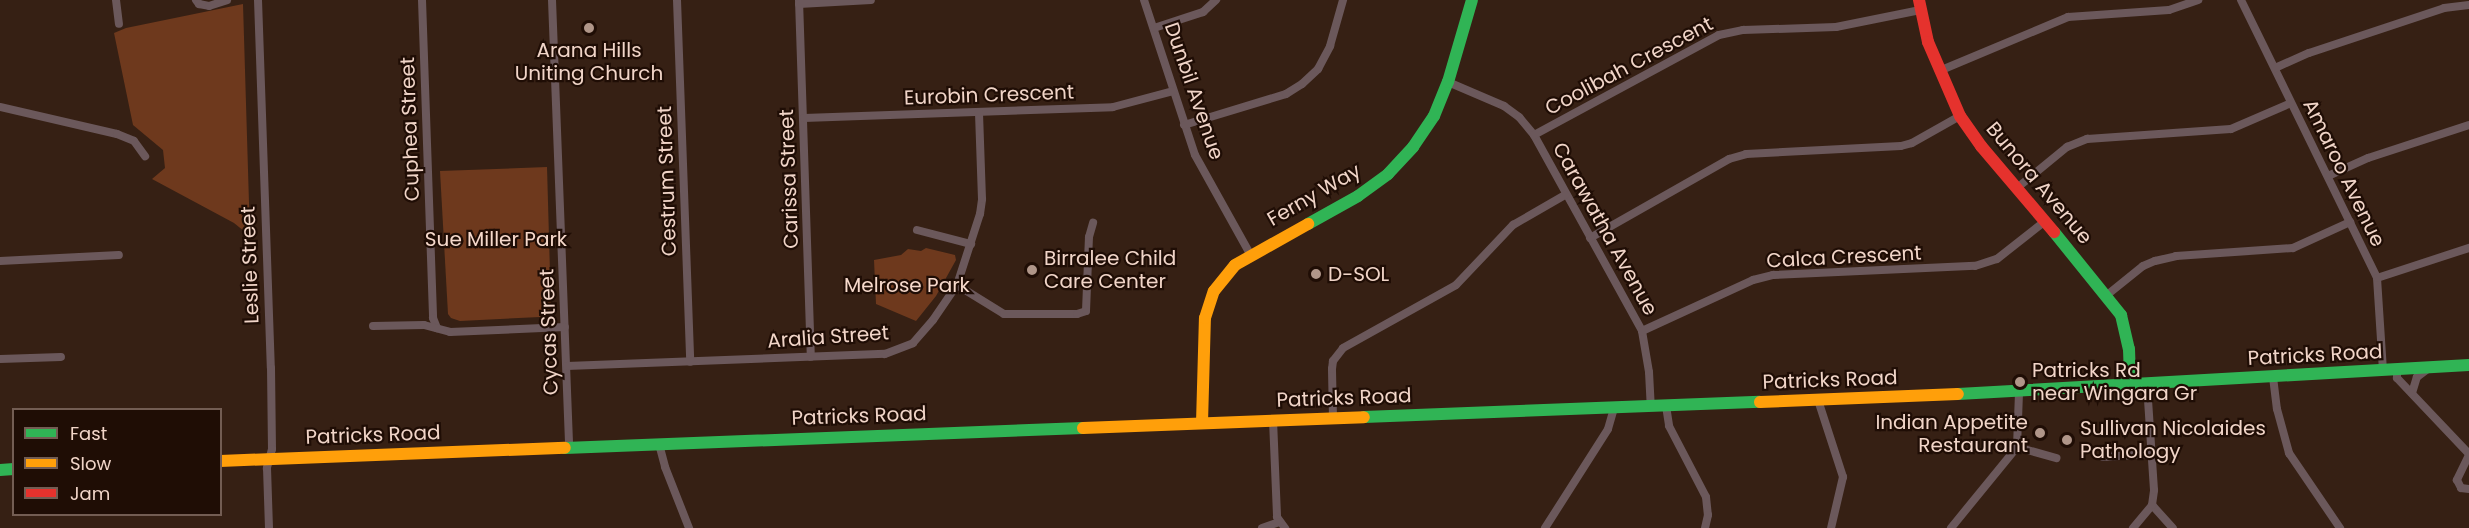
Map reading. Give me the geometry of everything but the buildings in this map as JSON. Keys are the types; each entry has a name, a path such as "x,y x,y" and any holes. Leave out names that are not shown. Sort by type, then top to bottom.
{"main road":[{"name":"Ferny Way","path":"1202,423 1204,330 1209,302 1223,277 1250,254 1358,196 1388,174 1413,147 1434,116 1448,82 1472,0"},
{"name":"Bunora Avenue","path":"1919,5 1928,42 1960,116 1981,146 2107,295 2121,315 2126,329 2130,386"},
{"name":"Patricks Road","path":"222,461 2019,392 2469,365"}],"street":[{"path":"116,0 119,24"},
{"path":"196,0 199,4 208,6 227,0"},
{"name":"Leslie Street","path":"258,0 271,368 272,450 267,468 269,528"},
{"name":"Cuphea Street","path":"422,0 433,318 437,328"},
{"name":"Cycas Street","path":"552,0 567,366 568,447"},
{"name":"Cestrum Street","path":"677,0 690,362"},
{"path":"799,2 871,0"},
{"name":"Dunbil Avenue","path":"1144,0 1195,155 1250,254"},
{"path":"1154,28 1203,12 1216,0"},
{"path":"1184,125 1286,94 1302,84 1318,69 1330,46 1343,0"},
{"path":"1939,71 2068,17 2169,10 2198,0"},
{"name":"Amaroo Avenue","path":"2241,0 2377,278 2383,370"},
{"name":"Carissa Street","path":"799,2 812,357"},
{"name":"Coolibah Crescent","path":"1534,135 1719,35 1743,30 1836,27 1919,5"},
{"path":"2275,68 2309,53 2433,12 2469,5"},
{"name":"Carawatha Avenue","path":"1448,82 1504,106 1519,117 1534,135 1642,331 1650,372 1651,406"},
{"name":"Eurobin Crescent","path":"804,118 1113,107 1173,92"},
{"path":"2017,188 2067,147 2087,139 2231,129 2291,104"},
{"path":"0,107 117,134 134,141 145,156"},
{"name":"Aralia Street","path":"567,366 885,354 913,343 933,320 957,285 971,244 982,200 979,112"},
{"path":"1590,238 1729,159 1746,154 1901,146 1912,143 1960,116"},
{"path":"2328,176 2368,158 2469,125"},
{"path":"1333,418 1333,361 1343,348 1456,285 1513,225 1566,195"},
{"name":"Calca Crescent","path":"1642,331 1753,280 1773,275 1975,266 1997,259 2044,222"},
{"path":"2107,295 2143,266 2155,261 2176,256 2293,248 2350,222"},
{"path":"957,285 1004,314 1077,314 1086,311 1089,237 1093,223"},
{"path":"917,230 971,244"},
{"path":"2377,278 2469,248"},
{"path":"0,261 119,255"},
{"path":"373,326 424,325 450,332 565,327"},
{"path":"0,359 61,357"},
{"path":"2412,393 2417,377 2429,367"},
{"path":"2397,369 2397,378 2469,454 2457,480 2461,488 2469,489"},
{"path":"2273,377 2277,409 2289,453 2340,528"},
{"path":"2133,528 2152,505 2146,385"},
{"path":"1951,528 2017,447 2019,392"},
{"path":"1818,400 1843,477 1831,528"},
{"path":"1666,406 1669,426 1706,497 1708,515 1706,528"},
{"path":"1545,528 1608,429 1614,408"},
{"path":"1262,528 1282,525 1273,420"},
{"path":"659,444 663,461 689,528"},
{"path":"2017,447 2056,458"},
{"path":"2103,457 2151,454"},
{"path":"2152,505 2173,528"}],"green space":[{"path":"243,4 250,236 234,223 152,179 165,168 163,150 133,125 114,33 126,28"},
{"name":"Sue Miller Park","path":"547,167 551,308 540,317 460,321 451,318 448,314 440,171"},
{"name":"Melrose Park","path":"926,248 955,255 956,260 936,296 916,321 876,304 874,260 901,255 908,249 921,251"}],"traffic: fast":[{"path":"1308,224 1358,196 1388,174 1413,147 1434,116 1448,82 1472,0"},
{"path":"2054,232 2121,315 2129,349 2130,385"},
{"path":"1958,394 2469,365"},
{"path":"1364,417 1760,402"},
{"path":"565,448 1083,428"},
{"path":"0,470 12,469"}],"traffic: slow":[{"path":"1202,423 1205,318 1214,291 1235,265 1308,224"},
{"path":"1760,402 1958,394"},
{"path":"1083,428 1364,417"},
{"path":"222,461 565,448"}],"traffic: jam":[{"path":"1919,0 1928,42 1960,116 1981,146 2054,232"}],"place":[{"name":"Arana Hills Uniting Church","path":"589,28"},
{"name":"Birralee Child Care Center","path":"1032,270"},
{"name":"D-SOL","path":"1316,274"},
{"name":"Patricks Rd near Wingara Gr","path":"2020,382"},
{"name":"Indian Appetite Restaurant","path":"2040,433"},
{"name":"Sullivan Nicolaides Pathology","path":"2067,440"}]}
